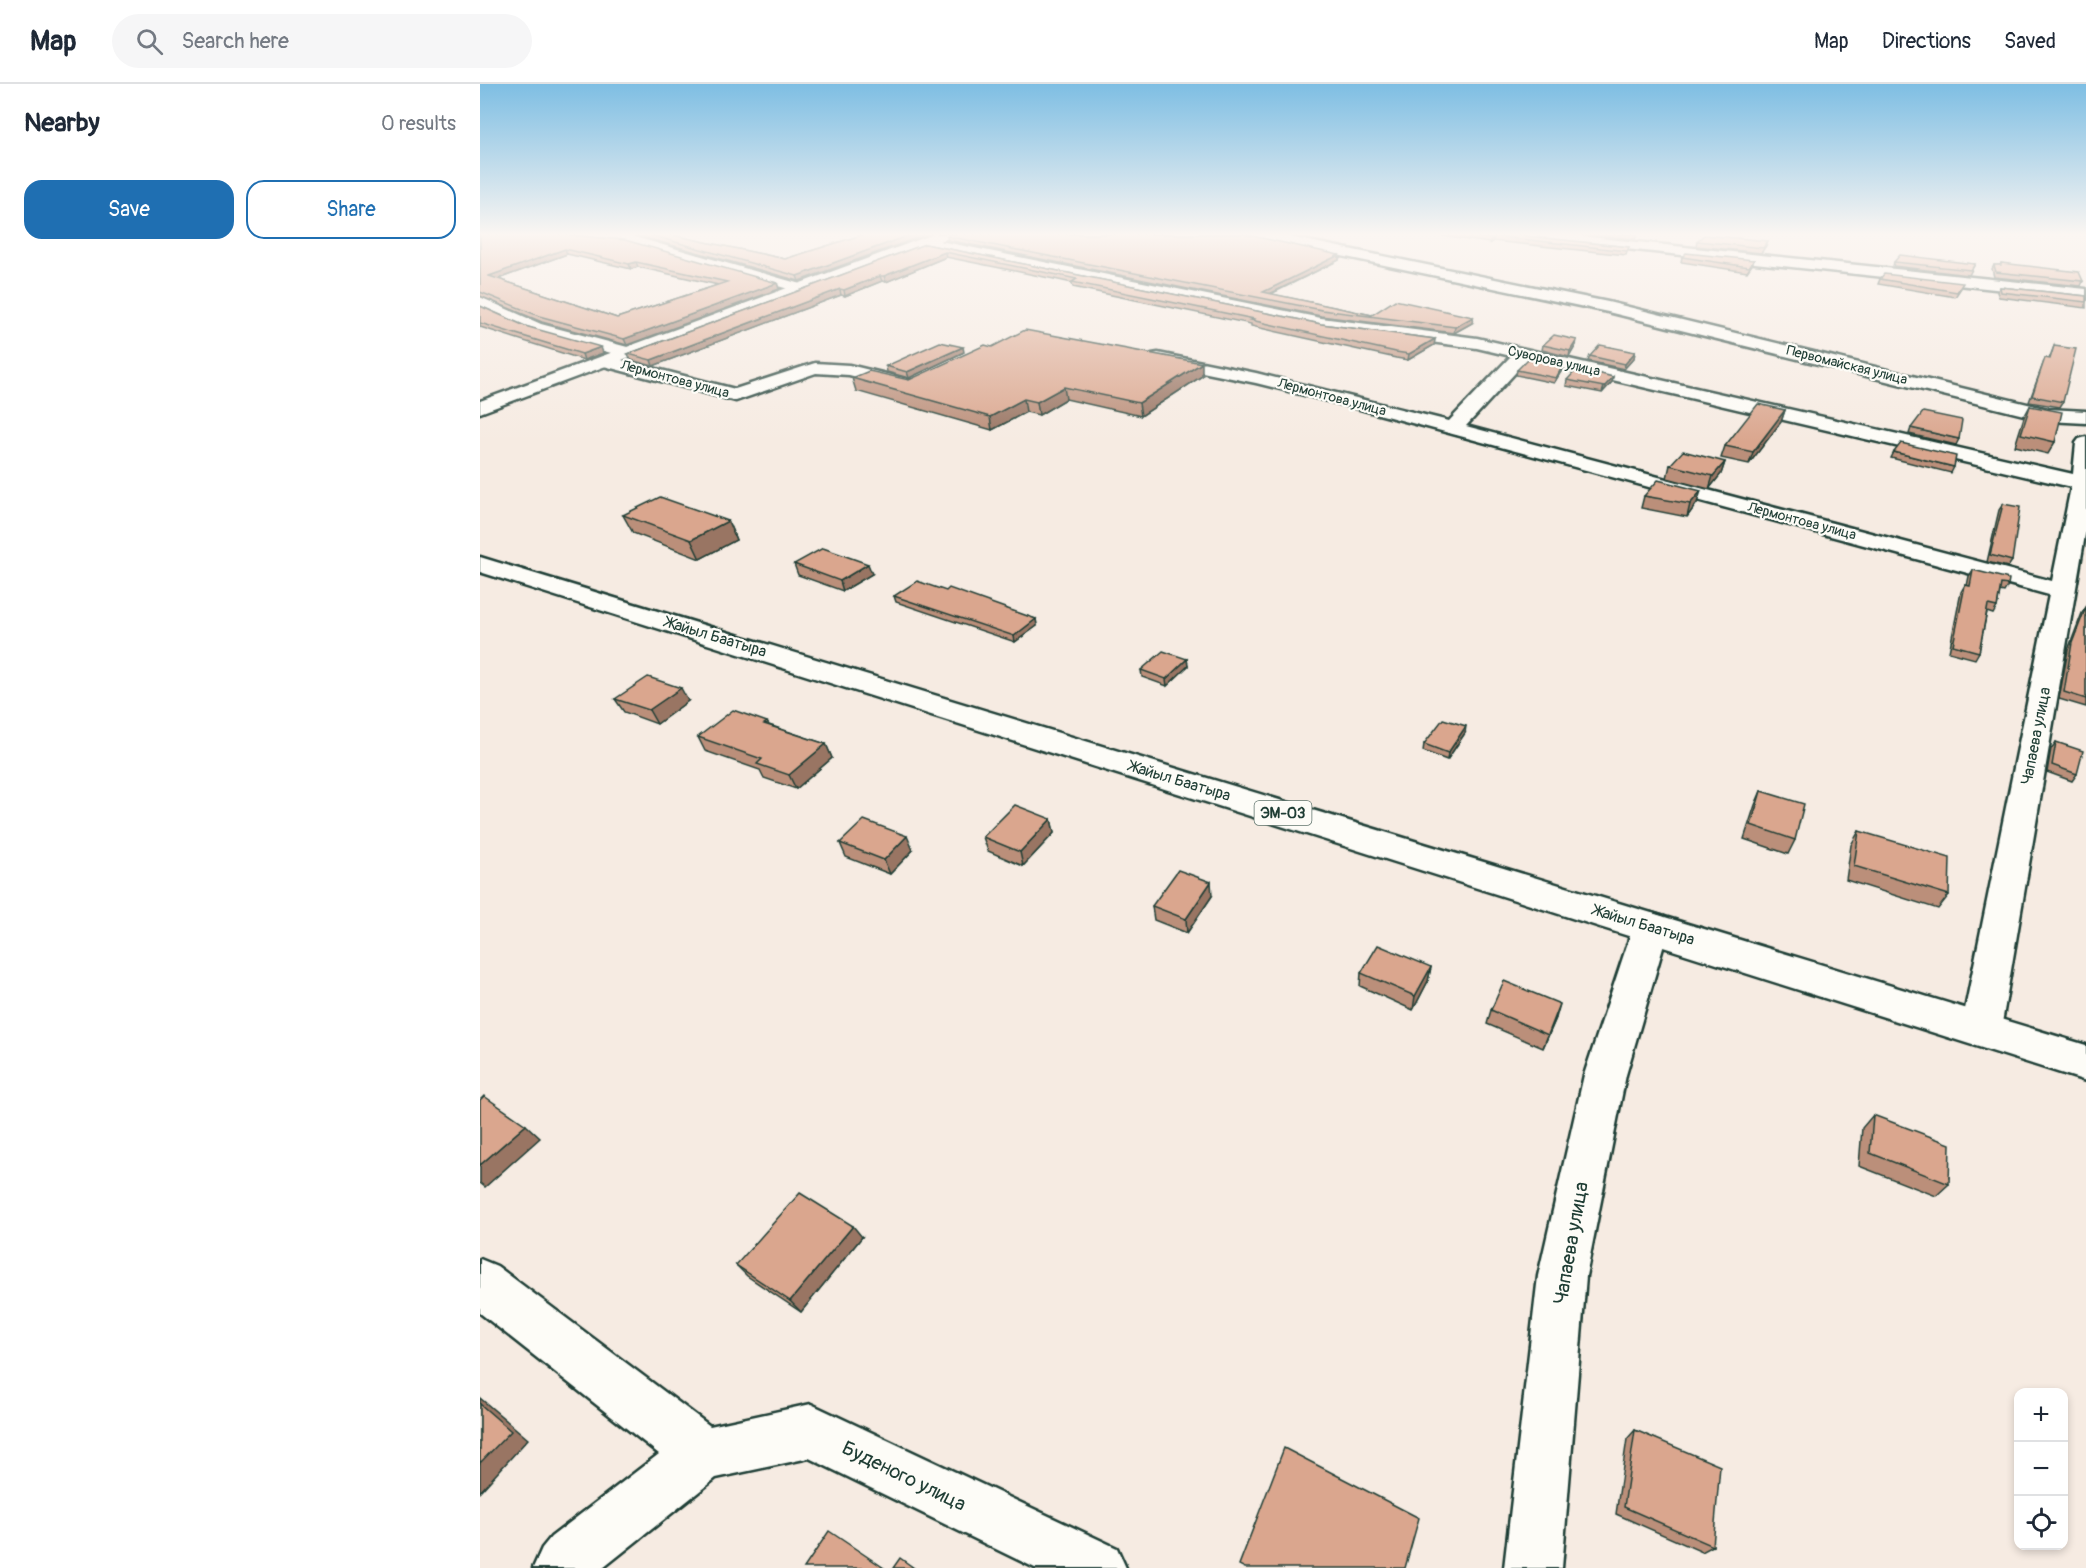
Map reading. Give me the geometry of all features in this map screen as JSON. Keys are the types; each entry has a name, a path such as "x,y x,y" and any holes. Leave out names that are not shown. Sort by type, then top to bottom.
{"main road":[{"name":"Лермонтова улица","path":"483,303 535,327 629,352"},
{"path":"480,407 758,303"},
{"name":"Суворова улица","path":"1232,303 1321,323 1477,343 2083,483"},
{"name":"Первомайская улица","path":"1590,303 2048,415 2086,417"},
{"path":"1452,429 1523,354"},
{"name":"Лермонтова улица","path":"1140,355 1257,378 2062,591"},
{"name":"Лермонтова улица","path":"606,361 736,395 815,368 849,370 911,386 921,381"},
{"name":"Чапаева улица","path":"1981,1029 2083,483 2086,442"},
{"name":"Жайыл Баатыра","path":"480,564 2086,1063"},
{"name":"Чапаева улица","path":"1533,1568 1562,1275 1605,1075 1651,927"},
{"path":"480,1283 703,1455"},
{"name":"Буденого улица","path":"562,1568 572,1557 703,1455 811,1431 1097,1568"}],"building":[{"path":"508,303 572,303 617,318 662,303 722,303 624,339 539,316"},
{"path":"765,303 802,303 651,360 628,354"},
{"path":"1177,303 1218,303 1321,324 1435,339 1409,354 1251,320 1254,319"},
{"path":"1288,303 1316,303 1372,315 1390,303 1410,303 1473,317 1455,327 1322,310"},
{"path":"480,306 525,326 601,347 582,354 480,323"},
{"path":"1025,330 1202,363 1139,403 1064,387 1037,402 1024,399 990,417 852,378 869,371 909,380 985,345 992,347"},
{"path":"1554,335 1577,340 1570,351 1543,345"},
{"path":"940,342 963,347 907,372 886,366"},
{"path":"1600,345 1635,352 1625,364 1590,356"},
{"path":"2054,346 2076,349 2063,402 2032,396 2045,358 2050,359"},
{"path":"1530,357 1563,365 1556,378 1517,370"},
{"path":"1578,368 1613,377 1604,387 1567,380"},
{"path":"1758,404 1785,410 1753,452 1725,446"},
{"path":"2030,406 2062,412 2055,442 2021,434"},
{"path":"1923,412 1962,420 1959,439 1911,428"},
{"path":"1901,443 1956,456 1954,467 1894,452"},
{"path":"1683,451 1725,462 1713,476 1670,465"},
{"path":"1658,480 1701,491 1690,504 1644,496"},
{"path":"660,497 728,521 691,540 623,515"},
{"path":"2003,504 2020,507 2012,561 1990,555"},
{"path":"823,548 868,564 840,581 794,564"},
{"path":"1973,570 2009,579 2008,585 2001,584 1997,607 1988,605 1979,652 1953,645 1965,585 1970,586"},
{"path":"917,581 946,591 949,588 1036,619 1014,636 894,596"},
{"path":"2086,607 2086,699 2064,692 2072,643"},
{"path":"1163,651 1187,659 1166,679 1141,670"},
{"path":"648,677 681,688 649,710 615,699"},
{"path":"733,710 767,722 764,724 826,744 789,775 757,764 762,759 698,737"},
{"path":"1443,719 1466,726 1448,753 1424,744"},
{"path":"2056,742 2083,751 2077,774 2052,765"},
{"path":"1761,791 1804,804 1795,840 1751,825"},
{"path":"1015,805 1051,819 1020,852 983,837"},
{"path":"864,820 907,836 884,860 840,843"},
{"path":"1859,831 1950,858 1949,895 1854,866"},
{"path":"1178,870 1211,882 1186,919 1152,906"},
{"path":"1378,945 1431,967 1415,996 1361,973"},
{"path":"1504,981 1560,1004 1548,1035 1491,1010"},
{"path":"484,1096 526,1125 480,1165 480,1100"},
{"path":"1873,1115 1950,1144 1949,1184 1870,1153"},
{"path":"800,1193 853,1226 790,1301 736,1265"},
{"path":"480,1404 511,1431 480,1463"},
{"path":"1635,1430 1720,1466 1713,1546 1624,1507"},
{"path":"1284,1448 1419,1518 1405,1568 1245,1568 1239,1565"},
{"path":"829,1531 884,1568 804,1568"},
{"path":"900,1558 914,1568 893,1568"}]}
